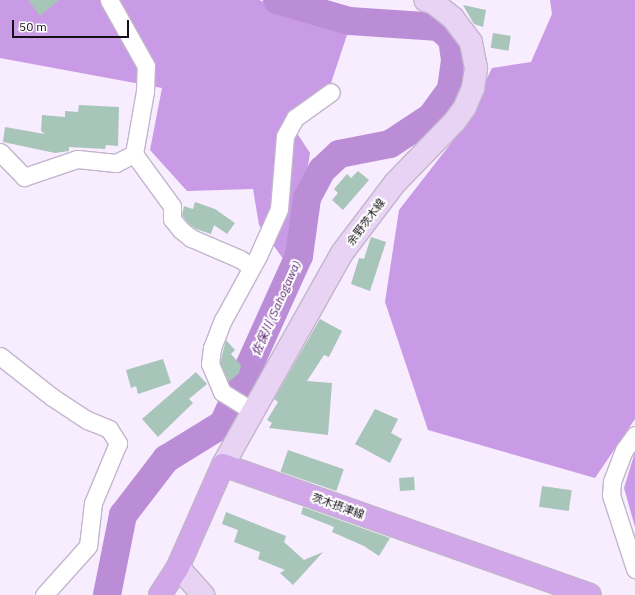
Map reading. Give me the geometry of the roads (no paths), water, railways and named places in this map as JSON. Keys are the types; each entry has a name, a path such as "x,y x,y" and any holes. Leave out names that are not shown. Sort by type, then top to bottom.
{"main road":[{"name":"余野茨木線","path":"223,465 342,254 394,183 455,121 465,107 472,88 476,68 471,42 453,18 434,3 426,0"},
{"path":"160,595 178,567 223,465"},
{"name":"茨木摂津線","path":"223,465 590,595"},
{"path":"178,567 203,595"}],"street":[{"path":"110,0 146,66 145,91 134,154 172,206 172,219 181,230 191,238 240,259 250,266"},
{"path":"254,412 222,392 210,364 212,348 223,320 250,266 258,256 279,209 285,136 295,118 331,92"},
{"path":"0,152 24,177 77,159 116,163 134,154"},
{"path":"0,356 52,397 87,420 109,429 118,443 93,503 88,546 44,595"},
{"path":"635,435 624,450 612,482 611,495 635,569"}],"waterway":[{"name":"佐保川 (Sahogawa)","path":"107,595 123,515 166,459 223,424 299,256 307,198 322,170 339,154 390,144 431,117 451,89 455,60 452,39 439,27 349,21 277,0"}]}
